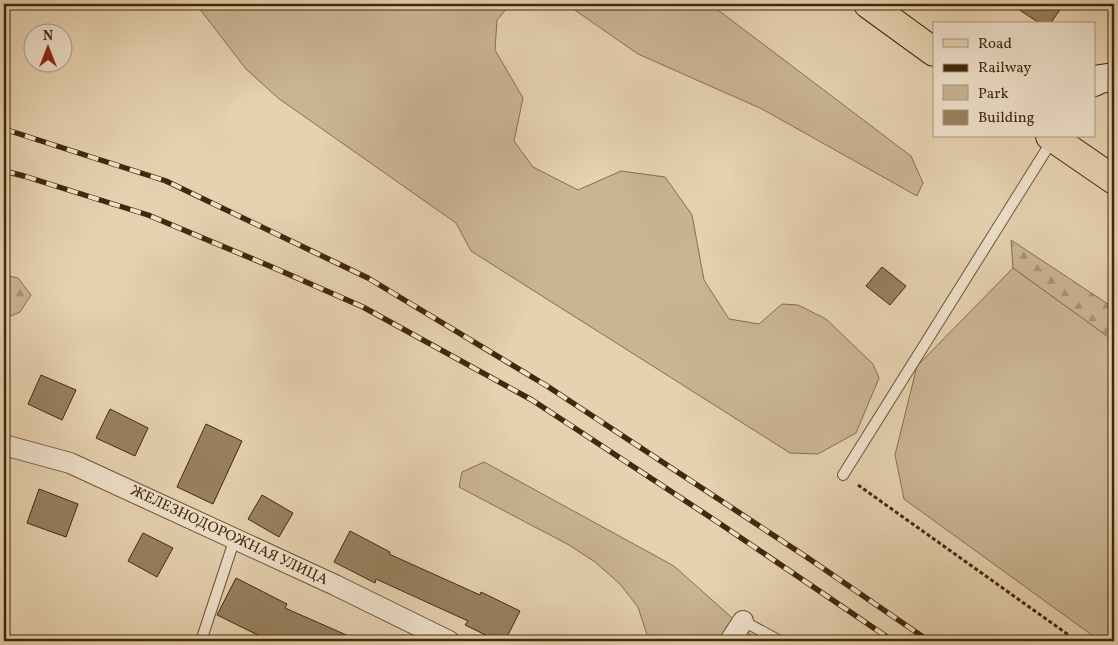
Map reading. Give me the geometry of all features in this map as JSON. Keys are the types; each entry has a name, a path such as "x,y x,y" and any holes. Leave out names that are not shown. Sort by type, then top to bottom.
{"main road":[{"path":"868,4 933,51"},
{"path":"1053,138 1114,180"}],"street":[{"path":"1096,81 1114,77"},
{"name":"ЖЕЛЕЗНОДОРОЖНАЯ УЛИЦА","path":"4,445 70,463 235,538 449,641"},
{"path":"730,641 743,621"}],"lane":[{"path":"843,474 1051,138"},
{"path":"201,641 235,538"},
{"path":"743,621 780,641"}],"path":[{"path":"843,474 1077,641"}],"green space":[{"path":"196,4 710,4 911,156 923,183 917,196 762,109 638,54 569,6 507,8 497,20 495,50 523,98 514,141 533,167 578,190 621,171 665,177 692,215 704,280 729,319 759,324 782,304 798,305 826,319 873,364 879,378 856,433 818,454 790,453 471,251 456,223 278,98 246,69"},
{"path":"1011,240 1114,308 1114,341 1013,268"},
{"path":"1013,268 1114,341 1114,641 1100,641 904,499 895,455 917,366"},
{"path":"4,275 18,278 31,295 20,312 4,319"},
{"path":"484,462 674,566 758,641 649,641 638,607 620,584 595,562 569,545 459,487 462,472"}],"building":[{"path":"1010,4 1064,4 1051,22 1038,22"},
{"path":"882,267 906,286 890,305 866,286"},
{"path":"41,375 76,390 62,420 28,404"},
{"path":"110,409 148,428 135,456 96,438"},
{"path":"206,424 242,441 213,504 177,487"},
{"path":"39,489 78,504 66,537 27,523"},
{"path":"262,495 293,513 279,537 248,519"},
{"path":"350,531 390,552 389,554 480,595 481,592 520,611 505,641 498,641 465,625 468,621 376,579 375,583 334,562"},
{"path":"143,533 173,548 157,577 128,561"},
{"path":"236,578 287,604 285,608 360,641 270,641 217,615"}],"railway":[{"path":"4,129 166,181 368,278 547,386 808,558 929,641"},
{"path":"4,171 148,215 363,307 532,400 716,521 893,641"}]}
